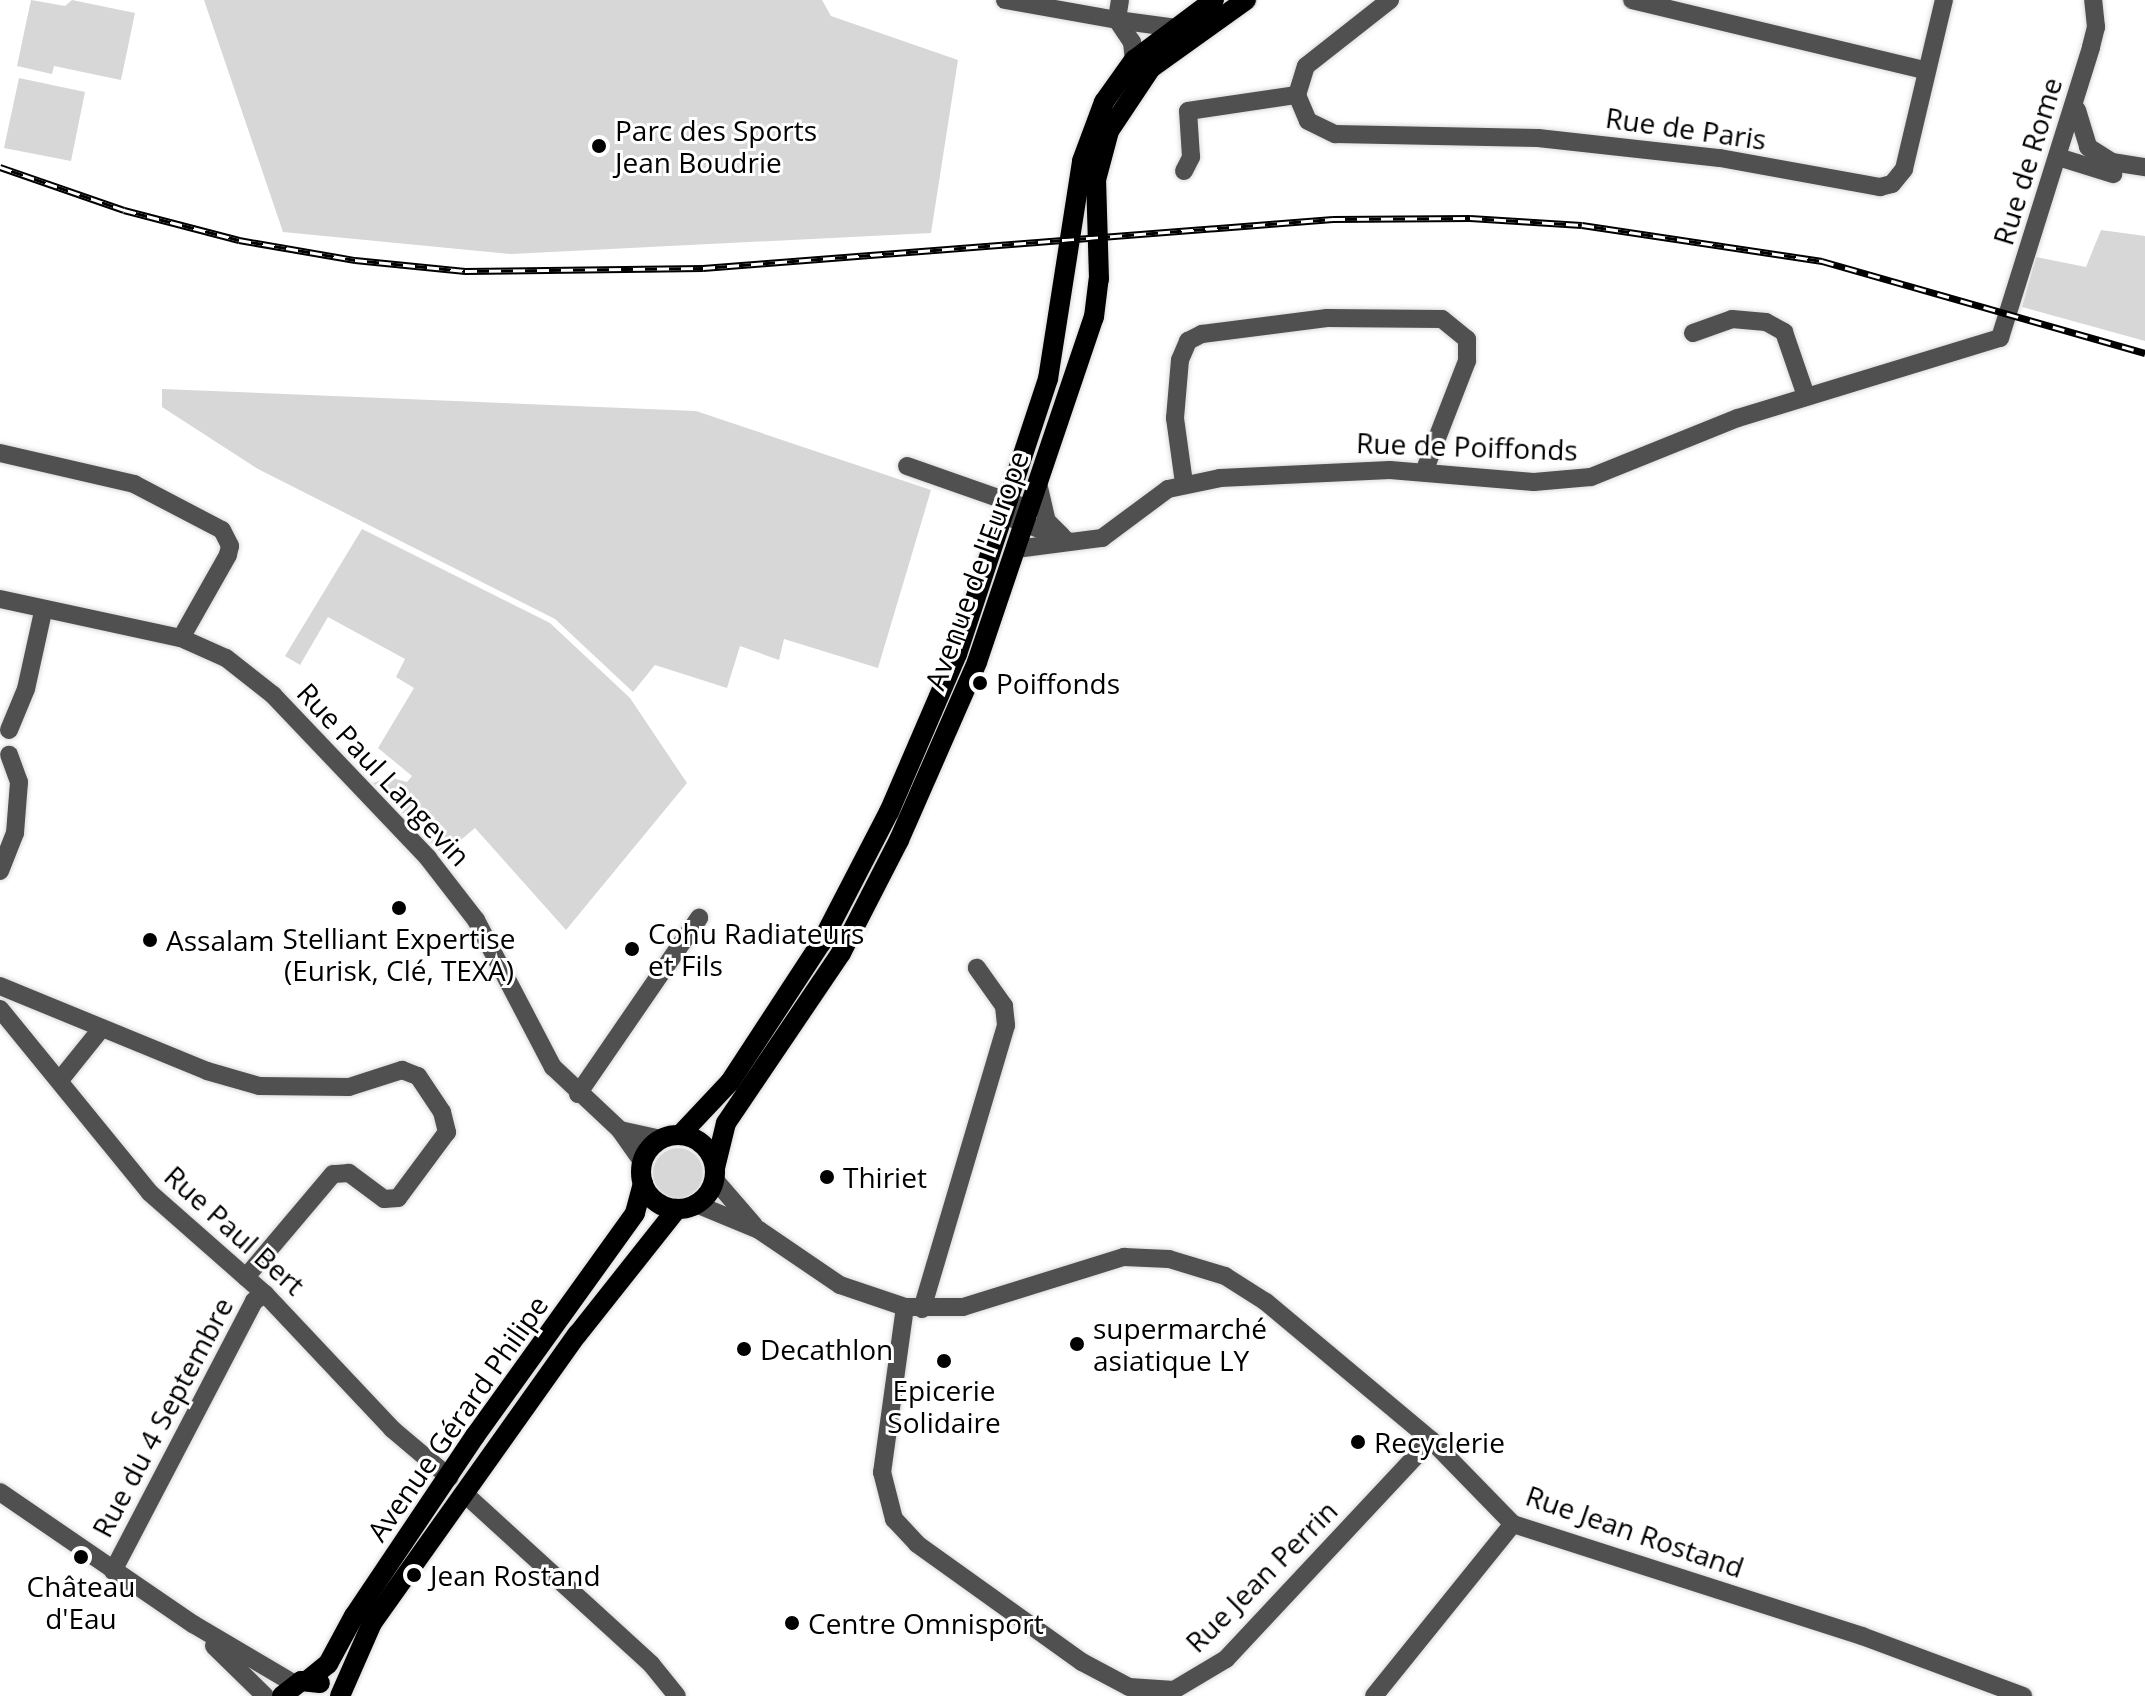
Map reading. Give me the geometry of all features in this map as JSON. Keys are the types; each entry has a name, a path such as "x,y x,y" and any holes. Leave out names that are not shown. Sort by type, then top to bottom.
{"main road":[{"name":"Avenue de l'Europe","path":"670,1137 730,1082 841,904 936,705 1006,508 1052,362 1085,148 1104,102 1134,60 1214,0"},
{"name":"Avenue de l'Europe","path":"714,1173 726,1123 841,953 899,840 977,662 1096,307 1096,180 1109,131 1151,68 1246,0"},
{"path":"670,1137 699,1142 714,1173 686,1206 655,1201 642,1172 670,1137"},
{"name":"Avenue Gérard Philipe","path":"295,1687 328,1664 354,1616 635,1213 642,1172"},
{"name":"Avenue Gérard Philipe","path":"337,1696 372,1623 466,1495 583,1326 686,1206"},
{"path":"295,1687 326,1686 337,1696"}],"street":[{"path":"1005,0 1176,28"},
{"path":"1120,0 1117,20 1132,42 1134,60"},
{"path":"1184,171 1191,157 1188,111 1297,95 1306,66 1390,0"},
{"path":"1632,0 1705,8 1927,71"},
{"name":"Rue de Paris","path":"1297,95 1308,121 1335,134 1553,139 1720,158 1880,187 1892,184 1904,169 1944,0"},
{"name":"Rue de Rome","path":"2000,338 2076,101 2096,27 2093,0"},
{"path":"2076,101 2088,147"},
{"path":"2061,148 2088,147 2112,162 2145,167"},
{"path":"2061,148 2145,178"},
{"path":"1184,483 1175,418 1180,360 1188,341 1202,334 1327,318 1442,319 1467,339 1467,361 1424,472"},
{"path":"1693,333 1732,319 1766,322 1784,332 1806,396"},
{"name":"Rue de Poiffonds","path":"1016,549 1102,538 1184,483 1336,470 1424,472 1534,482 1591,477 1806,396 2000,338"},
{"path":"0,453 134,484 222,530 230,546 228,555 181,638"},
{"path":"907,466 1027,516 1071,542"},
{"path":"1038,483 1047,521 1071,542"},
{"name":"Rue Paul Langevin","path":"0,599 43,612 181,638 226,658 273,695 428,858 476,920 553,1067 578,1094 620,1130 642,1172"},
{"path":"0,871 15,833 19,782 4,756 16,744 5,729 26,689 43,612"},
{"path":"578,1094 699,918"},
{"name":"Rue Jean Perrin","path":"977,968 1004,1006 1006,1025 914,1308 882,1472 894,1519 917,1544 1070,1654 1129,1687 1174,1690 1226,1659 1431,1440"},
{"path":"0,986 207,1071 277,1089 349,1087 411,1071 442,1112 445,1137 398,1198 384,1199 349,1173 333,1174 246,1277"},
{"path":"14,1024 16,1011 29,997"},
{"name":"Rue Paul Bert","path":"0,1009 150,1193 265,1294 392,1429 449,1477"},
{"path":"60,1080 101,1029"},
{"name":"Rue Paul Langevin","path":"620,1130 670,1137"},
{"name":"Rue Jean Rostand","path":"714,1173 759,1230"},
{"name":"Rue Jean Rostand","path":"686,1206 759,1230 840,1285 914,1308 963,1307 1124,1257 1193,1265 1225,1276 1266,1302 1431,1440 1513,1524 1862,1636 1997,1691 2023,1696"},
{"name":"Rue du 4 Septembre","path":"113,1571 254,1301 265,1294"},
{"path":"0,1492 193,1624 295,1687"},
{"path":"466,1495 651,1664 677,1696"},
{"path":"1374,1696 1513,1524"},
{"path":"193,1624 265,1696"}],"shaded area":[{"path":"31,0 65,6 72,0 135,13 121,80 54,66 52,74 17,66"},
{"name":"Parc des Sports Jean Boudrie","path":"204,0 822,0 831,16 958,60 931,233 511,254 283,232"},
{"path":"19,78 85,92 71,161 4,148"},
{"path":"2101,230 2145,236 2145,341 2022,307 2036,257 2086,267"},
{"path":"162,389 696,411 931,490 878,668 784,639 779,660 740,646 727,688 655,665 633,692 555,619 258,469 162,407"},
{"path":"362,529 550,623 630,698 687,783 566,930 475,828 443,855 373,783 389,777 407,782 412,776 378,748 414,688 396,677 405,659 328,617 300,665 285,656"},
{"path":"678,1148 695,1156 703,1173 695,1190 678,1198 661,1190 653,1173 661,1156"}],"railway":[{"path":"0,167 124,210 239,240 355,260 465,271 703,268 1333,219 1470,218 1582,225 1822,261 2145,353"}],"place":[{"name":"Parc des Sports Jean Boudrie","path":"599,146"},
{"name":"Poiffonds","path":"980,683"},
{"name":"Stelliant Expertise (Eurisk, Clé, TEXA)","path":"399,908"},
{"name":"Assalam","path":"150,940"},
{"name":"Cohu Radiateurs et Fils","path":"632,949"},
{"name":"Thiriet","path":"827,1177"},
{"name":"supermarché asiatique LY","path":"1077,1344"},
{"name":"Decathlon","path":"744,1349"},
{"name":"Epicerie Solidaire","path":"944,1361"},
{"name":"Recyclerie","path":"1358,1442"},
{"name":"Château d'Eau","path":"81,1557"},
{"name":"Jean Rostand","path":"414,1575"},
{"name":"Centre Omnisport","path":"792,1623"}]}
